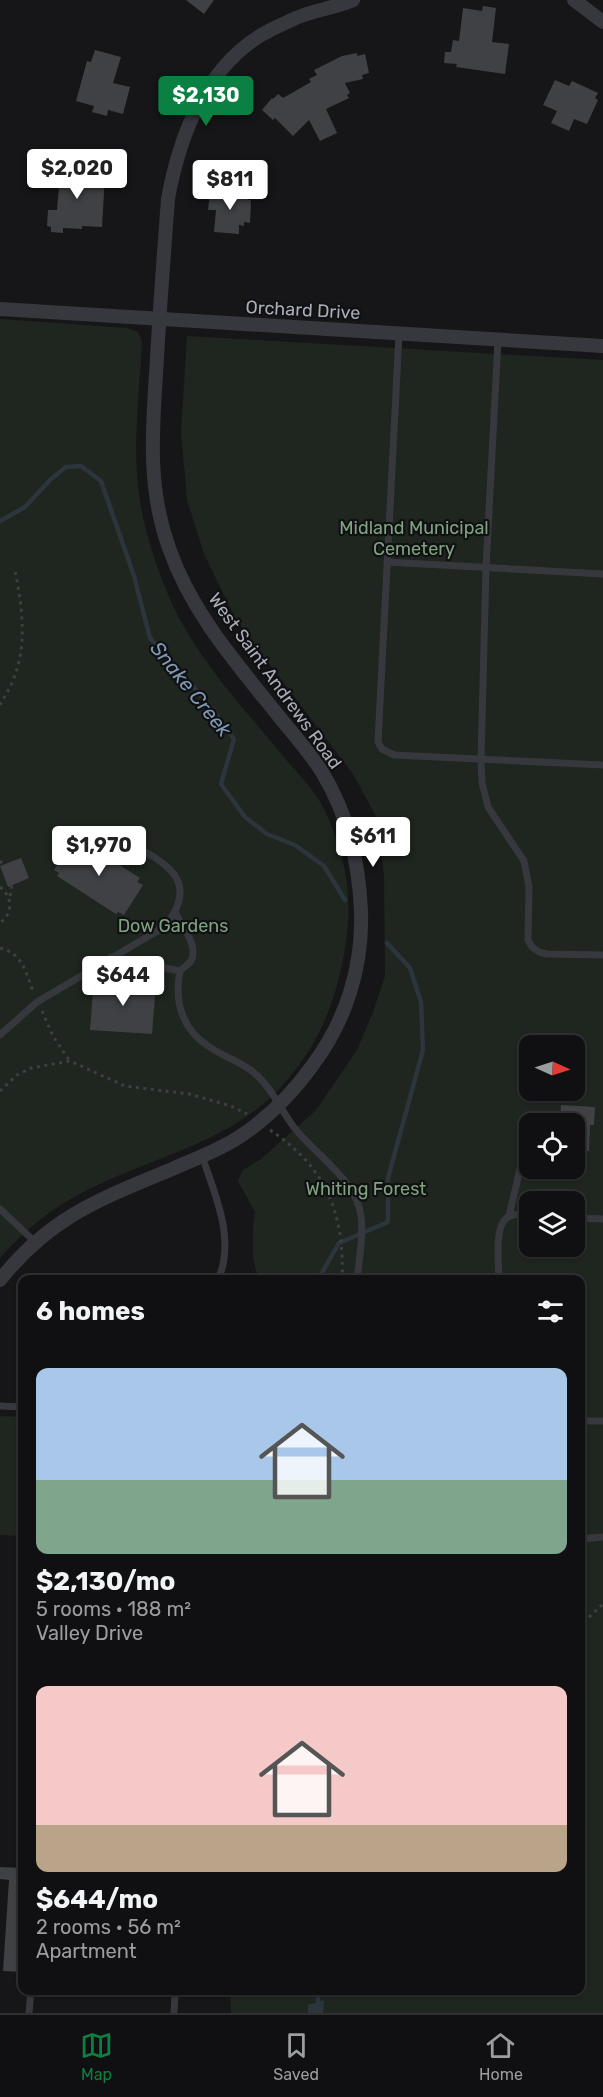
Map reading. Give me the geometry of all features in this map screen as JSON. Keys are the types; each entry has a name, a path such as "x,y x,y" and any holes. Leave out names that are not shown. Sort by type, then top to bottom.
{"street":[{"name":"West Saint Andrews Road","path":"0,1280 34,1241 56,1224 81,1209 202,1156 235,1139 280,1105 315,1062 331,1038 352,987 359,954 361,924 357,869 348,829 322,772 215,636 183,583 169,548 158,510 151,448 168,199 172,176 185,135 201,102 223,68 258,37 298,17 353,0"},
{"path":"574,0 603,22"},
{"name":"Orchard Drive","path":"0,309 603,346"}],"lane":[{"path":"399,334 378,742 382,749 394,755 603,765"},
{"path":"498,340 486,568 482,783 488,807 524,861 529,887 528,940 532,947 547,954 603,955"},
{"path":"387,562 603,574"},
{"path":"0,1035 37,1002 164,927 176,914 182,896 178,878 164,864 109,833"},
{"path":"176,914 194,953 191,962 180,971 177,982 180,1012 191,1033 208,1046 251,1071 268,1086 292,1125 344,1180 354,1196 361,1215 357,1275"},
{"path":"111,957 180,971"},
{"path":"202,1156 226,1236 225,1260 220,1275"},
{"path":"509,1216 519,1172"},
{"path":"0,1209 34,1241"},
{"path":"499,1275 499,1229 509,1216 519,1216"},
{"path":"585,1218 603,1219"},
{"path":"0,1406 18,1407"},
{"path":"585,1421 603,1421"},
{"path":"585,1539 603,1537"},
{"path":"29,2013 31,1995"},
{"path":"174,2013 175,1995"}],"path":[{"path":"0,705 14,679 22,643 22,608 15,570"},
{"path":"1,924 8,917 12,885"},
{"path":"0,887 9,898"},
{"path":"0,1090 17,1075 32,1068 70,1061 125,1086 189,1094 231,1106 251,1117"},
{"path":"261,1124 291,1144 306,1160 333,1203 342,1255 342,1275"},
{"path":"585,1622 603,1604"},
{"path":"0,1874 9,1874"}],"green space":[{"name":"Dow Gardens","path":"0,319 127,328 138,332 142,341 136,457 138,489 143,519 156,564 177,615 204,658 235,699 310,787 323,807 343,861 348,916 344,954 336,989 325,1021 299,1065 266,1102 240,1121 213,1136 127,1172 71,1199 51,1211 0,1258"},
{"name":"Midland Municipal Cemetery","path":"187,336 603,360 603,2013 231,2013 230,1995 585,1995 585,1275 260,1275 256,1271 253,1257 255,1212 238,1181 243,1170 261,1159 316,1110 357,1050 385,976 384,875 377,818 353,774 236,620 204,554 187,500 181,432"},
{"path":"0,1416 18,1417 18,1536 0,1535"}],"shaded area":[{"path":"324,2000 323,2013 308,2013 308,2005"}],"building":[{"path":"186,0 214,0 204,14"},
{"path":"483,6 496,8 492,42 509,44 505,74 456,67 457,64 444,63 445,52 451,52 453,40 459,41 463,8 482,11"},
{"path":"95,50 121,57 113,83 130,87 123,114 108,110 107,116 92,112 94,106 76,101 87,61 91,62"},
{"path":"357,53 357,56 365,54 369,73 362,75 363,79 345,83 350,93 347,95 349,98 326,109 337,133 320,141 309,120 293,136 275,118 273,120 262,110 278,94 283,98 311,82 309,79 317,75 314,70 342,56"},
{"path":"555,80 569,86 572,81 598,93 595,98 598,100 587,124 574,119 569,131 551,123 557,111 543,105"},
{"path":"51,168 87,170 87,174 105,175 102,227 82,226 82,229 63,228 63,233 51,232 51,227 47,226 48,210 57,210 59,186 50,185"},
{"path":"210,192 248,194 248,200 251,200 250,223 244,222 244,226 239,225 239,234 214,232 216,210 208,210"},
{"path":"74,839 79,843 80,840 140,878 137,882 143,885 124,915 118,912 116,914 57,876 59,873 54,870"},
{"path":"21,858 29,878 8,887 0,866"},
{"path":"94,979 156,984 152,1034 90,1030"},
{"path":"561,1105 595,1107 594,1125 590,1125 589,1151 585,1151 585,1113 561,1113"},
{"path":"0,1867 18,1868 18,1972 3,1971 9,1880 0,1879"}],"waterway":[{"name":"Snake Creek","path":"0,521 25,507 51,479 66,467 81,466 101,481 134,576 150,638 206,701 234,739 221,784 245,817 267,834 295,845 324,866 345,900"},
{"name":"Snake Creek","path":"321,1275 339,1243 388,1222 388,1178 423,1050 421,1002 410,968 387,943"},
{"name":"Snake Creek","path":"318,1995 318,2013"}],"park label":[{"name":"Whiting Forest","path":"366,1189"}]}
